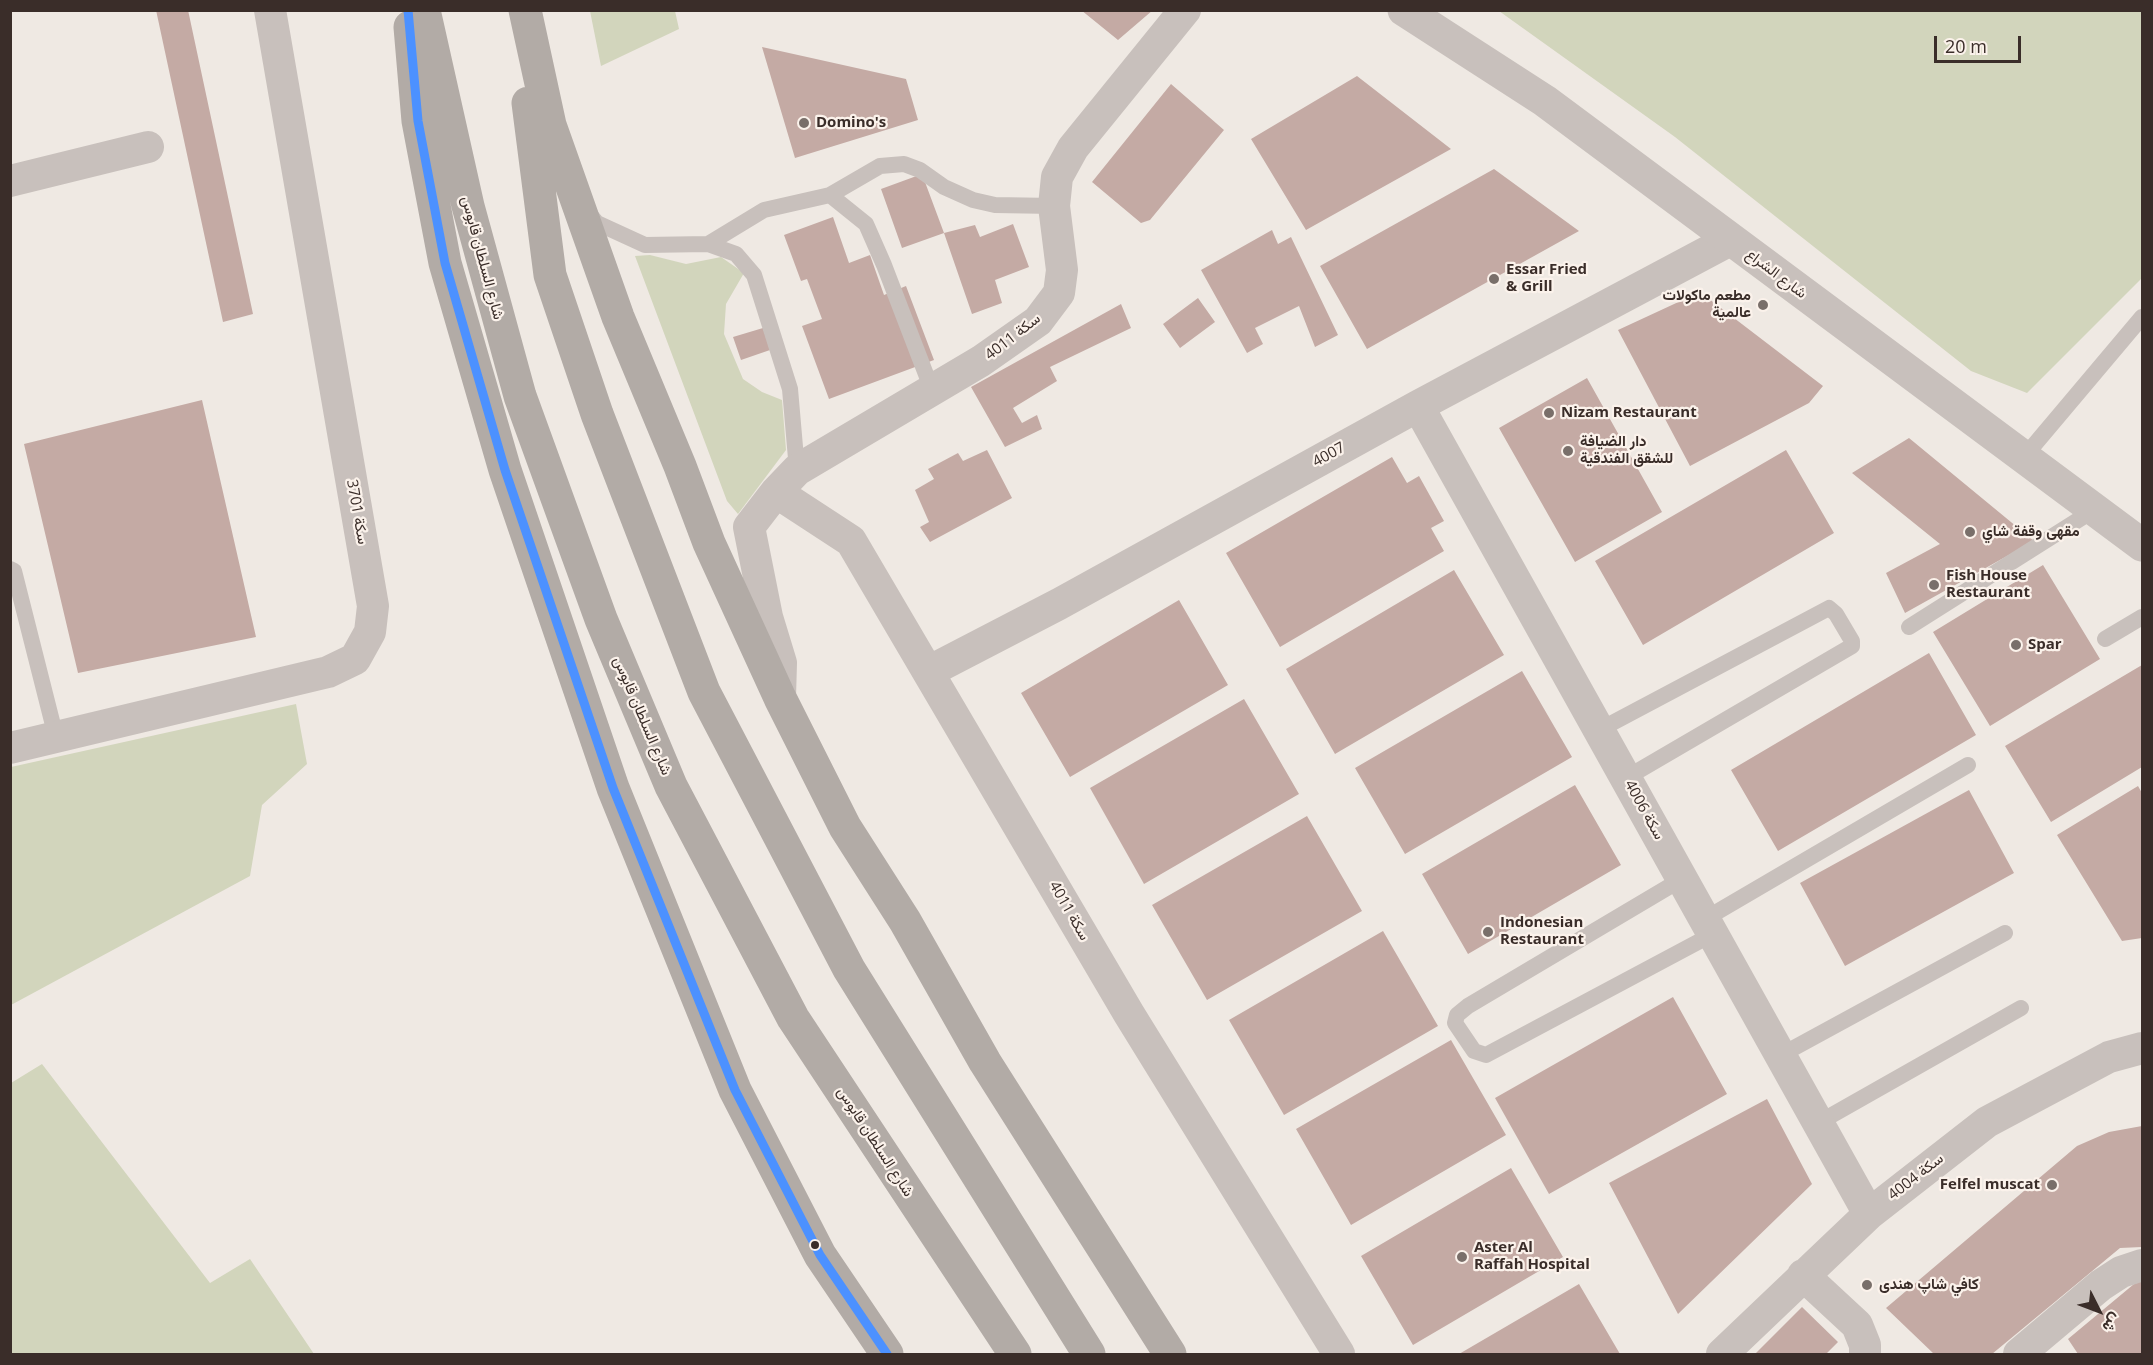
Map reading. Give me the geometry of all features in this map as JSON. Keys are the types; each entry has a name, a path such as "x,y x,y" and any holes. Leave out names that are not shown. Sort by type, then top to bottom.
{"highway":[{"path":"408,10 418,121 445,262 505,470 613,788 735,1090 820,1255 886,1354"},
{"name":"شارع السلطان قابوس","path":"424,10 468,206 520,396 601,619 671,786 793,1018 1015,1354"},
{"path":"517,10 550,275 597,414 704,692 849,969 1089,1354"},
{"path":"525,10 550,125 618,317 680,466 709,543 780,698 846,827 905,921 985,1062 1170,1354"}],"street":[{"name":"سكة 3701","path":"10,748 328,672 355,659 370,633 373,606 270,10"},
{"name":"سكة 4011","path":"780,698 781,663 767,617 749,527 786,481 981,361 1038,321 1059,293 1062,270 1054,206 1057,177 1073,148 1185,10"},
{"name":"شارع الشراع","path":"1404,10 1545,101 2142,545"},
{"path":"10,181 148,147"},
{"name":"4007","path":"928,672 1059,604 1418,406 1730,240"},
{"name":"سكة 4006","path":"1418,406 1869,1214"},
{"name":"سكة 4011","path":"786,481 851,541 1129,1014 1339,1354"},
{"name":"سكة 4004","path":"1722,1354 1869,1214 1987,1122 2109,1057 2142,1048"},
{"path":"2020,1354 2102,1285 2121,1272 2142,1266"},
{"path":"1803,1275 1857,1325 1865,1345 1865,1354"}],"lane":[{"path":"708,244 764,210 830,195 880,166 904,164 920,171 944,188 973,200 995,205 1054,206"},
{"path":"830,195 866,225 884,265 932,390"},
{"path":"577,200 597,223 645,245 708,244 736,254 754,275 790,389 786,481"},
{"path":"2024,457 2142,317"},
{"path":"1909,627 2094,510"},
{"path":"10,568 14,571 56,737"},
{"path":"1599,730 1829,608 1852,641 1852,646 1626,778"},
{"path":"2105,639 2142,616"},
{"path":"1682,879 1468,1006 1457,1015 1455,1023 1474,1051 1486,1055 1709,927 1968,765"},
{"path":"1780,1055 2005,933"},
{"path":"1818,1123 2021,1008"}],"green space":[{"path":"590,11 675,11 679,29 601,66"},
{"path":"1499,11 2142,11 2142,278 2027,393 1971,371 1675,137"},
{"path":"650,255 686,264 721,257 744,273 726,304 724,334 743,379 762,392 782,400 786,450 738,514 727,501 635,256"},
{"path":"296,704 307,764 262,805 250,876 11,1005 11,767"},
{"path":"42,1064 210,1283 250,1259 314,1354 11,1354 11,1083"}],"building":[{"path":"156,10 188,10 253,314 223,322"},
{"path":"1081,10 1153,10 1118,40"},
{"path":"762,47 906,79 918,120 795,158"},
{"path":"1357,76 1451,149 1306,230 1251,139"},
{"path":"1171,84 1224,130 1150,220 1141,223 1092,182"},
{"path":"1494,169 1579,231 1367,349 1320,266"},
{"path":"922,174 944,233 902,248 881,189"},
{"path":"833,217 849,263 870,255 884,295 906,286 934,360 829,399 802,326 822,319 807,279 801,281 784,235"},
{"path":"1013,224 1029,267 995,280 1002,303 972,314 944,233 975,225 980,237"},
{"path":"1272,230 1278,244 1291,237 1338,335 1315,347 1299,306 1255,328 1263,344 1247,353 1201,270"},
{"path":"1700,292 1823,386 1809,403 1690,466 1618,330"},
{"path":"1198,298 1215,322 1180,348 1163,324"},
{"path":"1121,304 1131,328 1050,367 1057,381 1013,408 1022,423 1037,415 1042,429 1005,447 971,387"},
{"path":"763,328 770,350 741,360 733,337"},
{"path":"1587,378 1662,512 1575,562 1499,428"},
{"path":"202,400 256,637 78,673 24,444"},
{"path":"1909,438 2034,541 1905,613 1886,573 1940,544 1852,473"},
{"path":"987,450 1012,498 930,542 920,527 929,522 915,490 934,479 928,469 958,453 963,461"},
{"path":"1786,450 1834,533 1643,645 1595,561"},
{"path":"1392,457 1407,483 1419,476 1444,521 1431,528 1444,551 1280,647 1226,553"},
{"name":"Spar","path":"2043,565 2100,659 1990,726 1933,632"},
{"path":"1454,570 1504,655 1335,754 1286,669"},
{"path":"1179,600 1228,685 1070,777 1021,693"},
{"path":"1929,653 1976,735 1778,851 1731,770"},
{"path":"2142,665 2142,767 2051,822 2005,746"},
{"path":"1522,671 1572,757 1405,854 1355,768"},
{"path":"1244,699 1299,794 1144,884 1090,788"},
{"path":"1575,785 1621,865 1468,954 1422,874"},
{"path":"2138,786 2142,793 2142,938 2122,941 2057,835"},
{"path":"1969,790 2014,873 1845,966 1800,883"},
{"path":"1307,816 1362,911 1207,1000 1152,905"},
{"path":"1383,931 1438,1026 1284,1115 1229,1020"},
{"path":"1673,997 1727,1094 1549,1194 1495,1098"},
{"path":"1451,1040 1506,1135 1351,1225 1296,1129"},
{"path":"1767,1099 1812,1184 1678,1314 1609,1183"},
{"path":"2142,1126 2142,1247 2120,1248 1992,1354 1934,1354 1886,1308 2077,1146 2109,1132"},
{"name":"Aster Al Raffah Hospital","path":"1511,1168 1563,1257 1413,1345 1361,1256"},
{"path":"2142,1281 2142,1354 2078,1354 2068,1339 2134,1284"},
{"name":"Aster Al Raffah Hospital","path":"1579,1284 1620,1354 1459,1354"},
{"path":"1802,1307 1838,1342 1826,1354 1755,1354"}],"transit line":[{"path":"408,10 418,121 445,263 505,470 613,788 735,1090 820,1255 887,1354"}],"place":[{"name":"Domino's","path":"804,123"},
{"name":"Essar Fried & Grill","path":"1494,279"},
{"name":"مطعم ماكولات عالمية","path":"1763,305"},
{"name":"Nizam Restaurant","path":"1549,413"},
{"name":"دار الضيافة للشقق الفندقية","path":"1568,451"},
{"name":"مقهى وقفة شاي","path":"1970,532"},
{"name":"Fish House Restaurant","path":"1934,585"},
{"name":"Spar","path":"2016,645"},
{"name":"Indonesian Restaurant","path":"1488,932"},
{"name":"Felfel muscat","path":"2052,1185"},
{"name":"Aster Al Raffah Hospital","path":"1462,1257"},
{"name":"كافي شاپ هندی","path":"1867,1285"}]}
